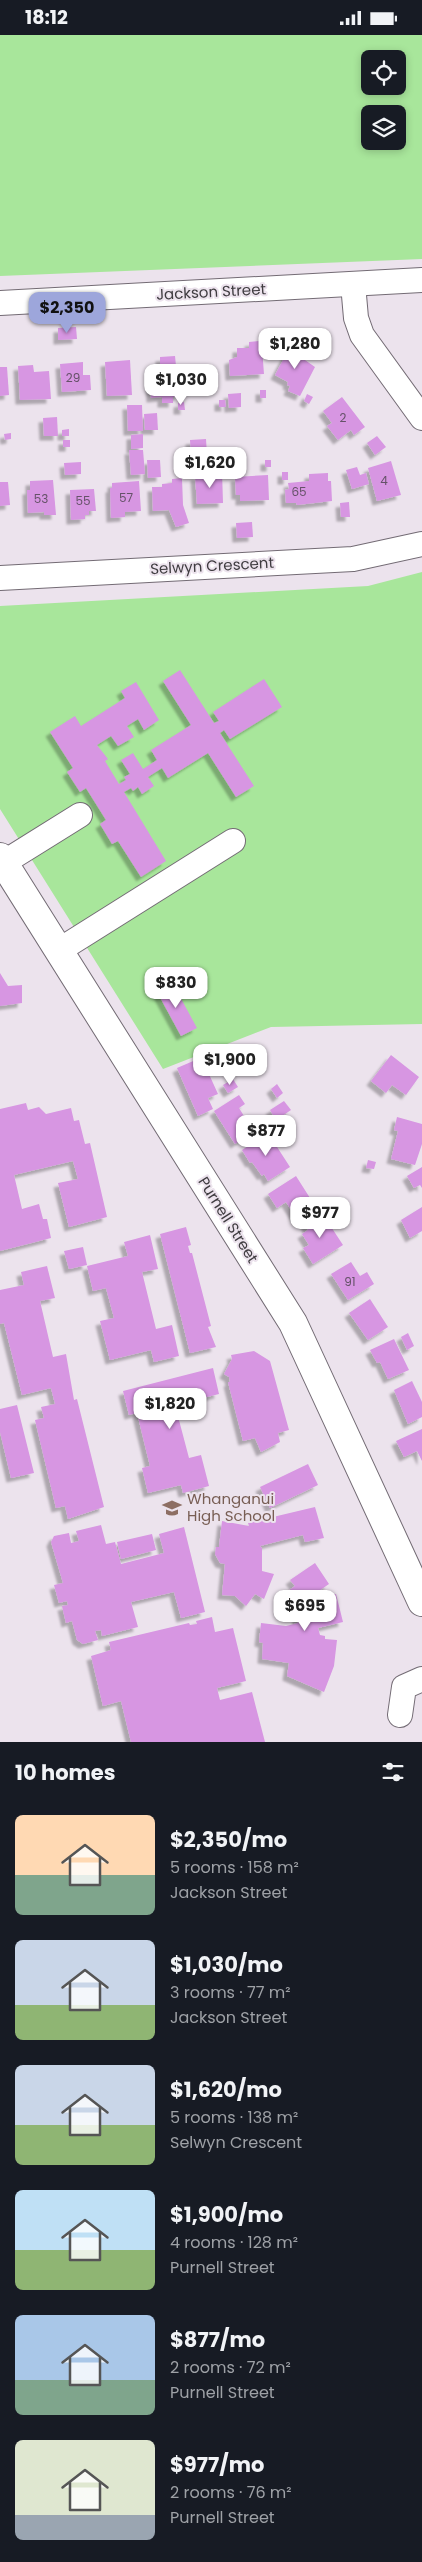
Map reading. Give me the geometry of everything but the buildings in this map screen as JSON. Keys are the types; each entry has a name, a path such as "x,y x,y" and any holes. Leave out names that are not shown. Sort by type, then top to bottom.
{"main road":[{"name":"Purnell Street","path":"2,860 293,1323 422,1602"}],"street":[{"name":"Jackson Street","path":"0,303 422,280"},
{"path":"353,284 356,318 362,335 422,418"},
{"name":"Selwyn Crescent","path":"0,578 353,559 422,544"},
{"path":"2,860 80,815"},
{"path":"58,951 232,841"},
{"path":"400,1715 405,1682"}],"green space":[{"path":"0,35 422,35 422,259 0,276"},
{"path":"422,572 422,1024 271,1027 163,1069 0,809 0,606 368,586"}],"place":[{"name":"Whanganui High School","path":"172,1508"}]}
